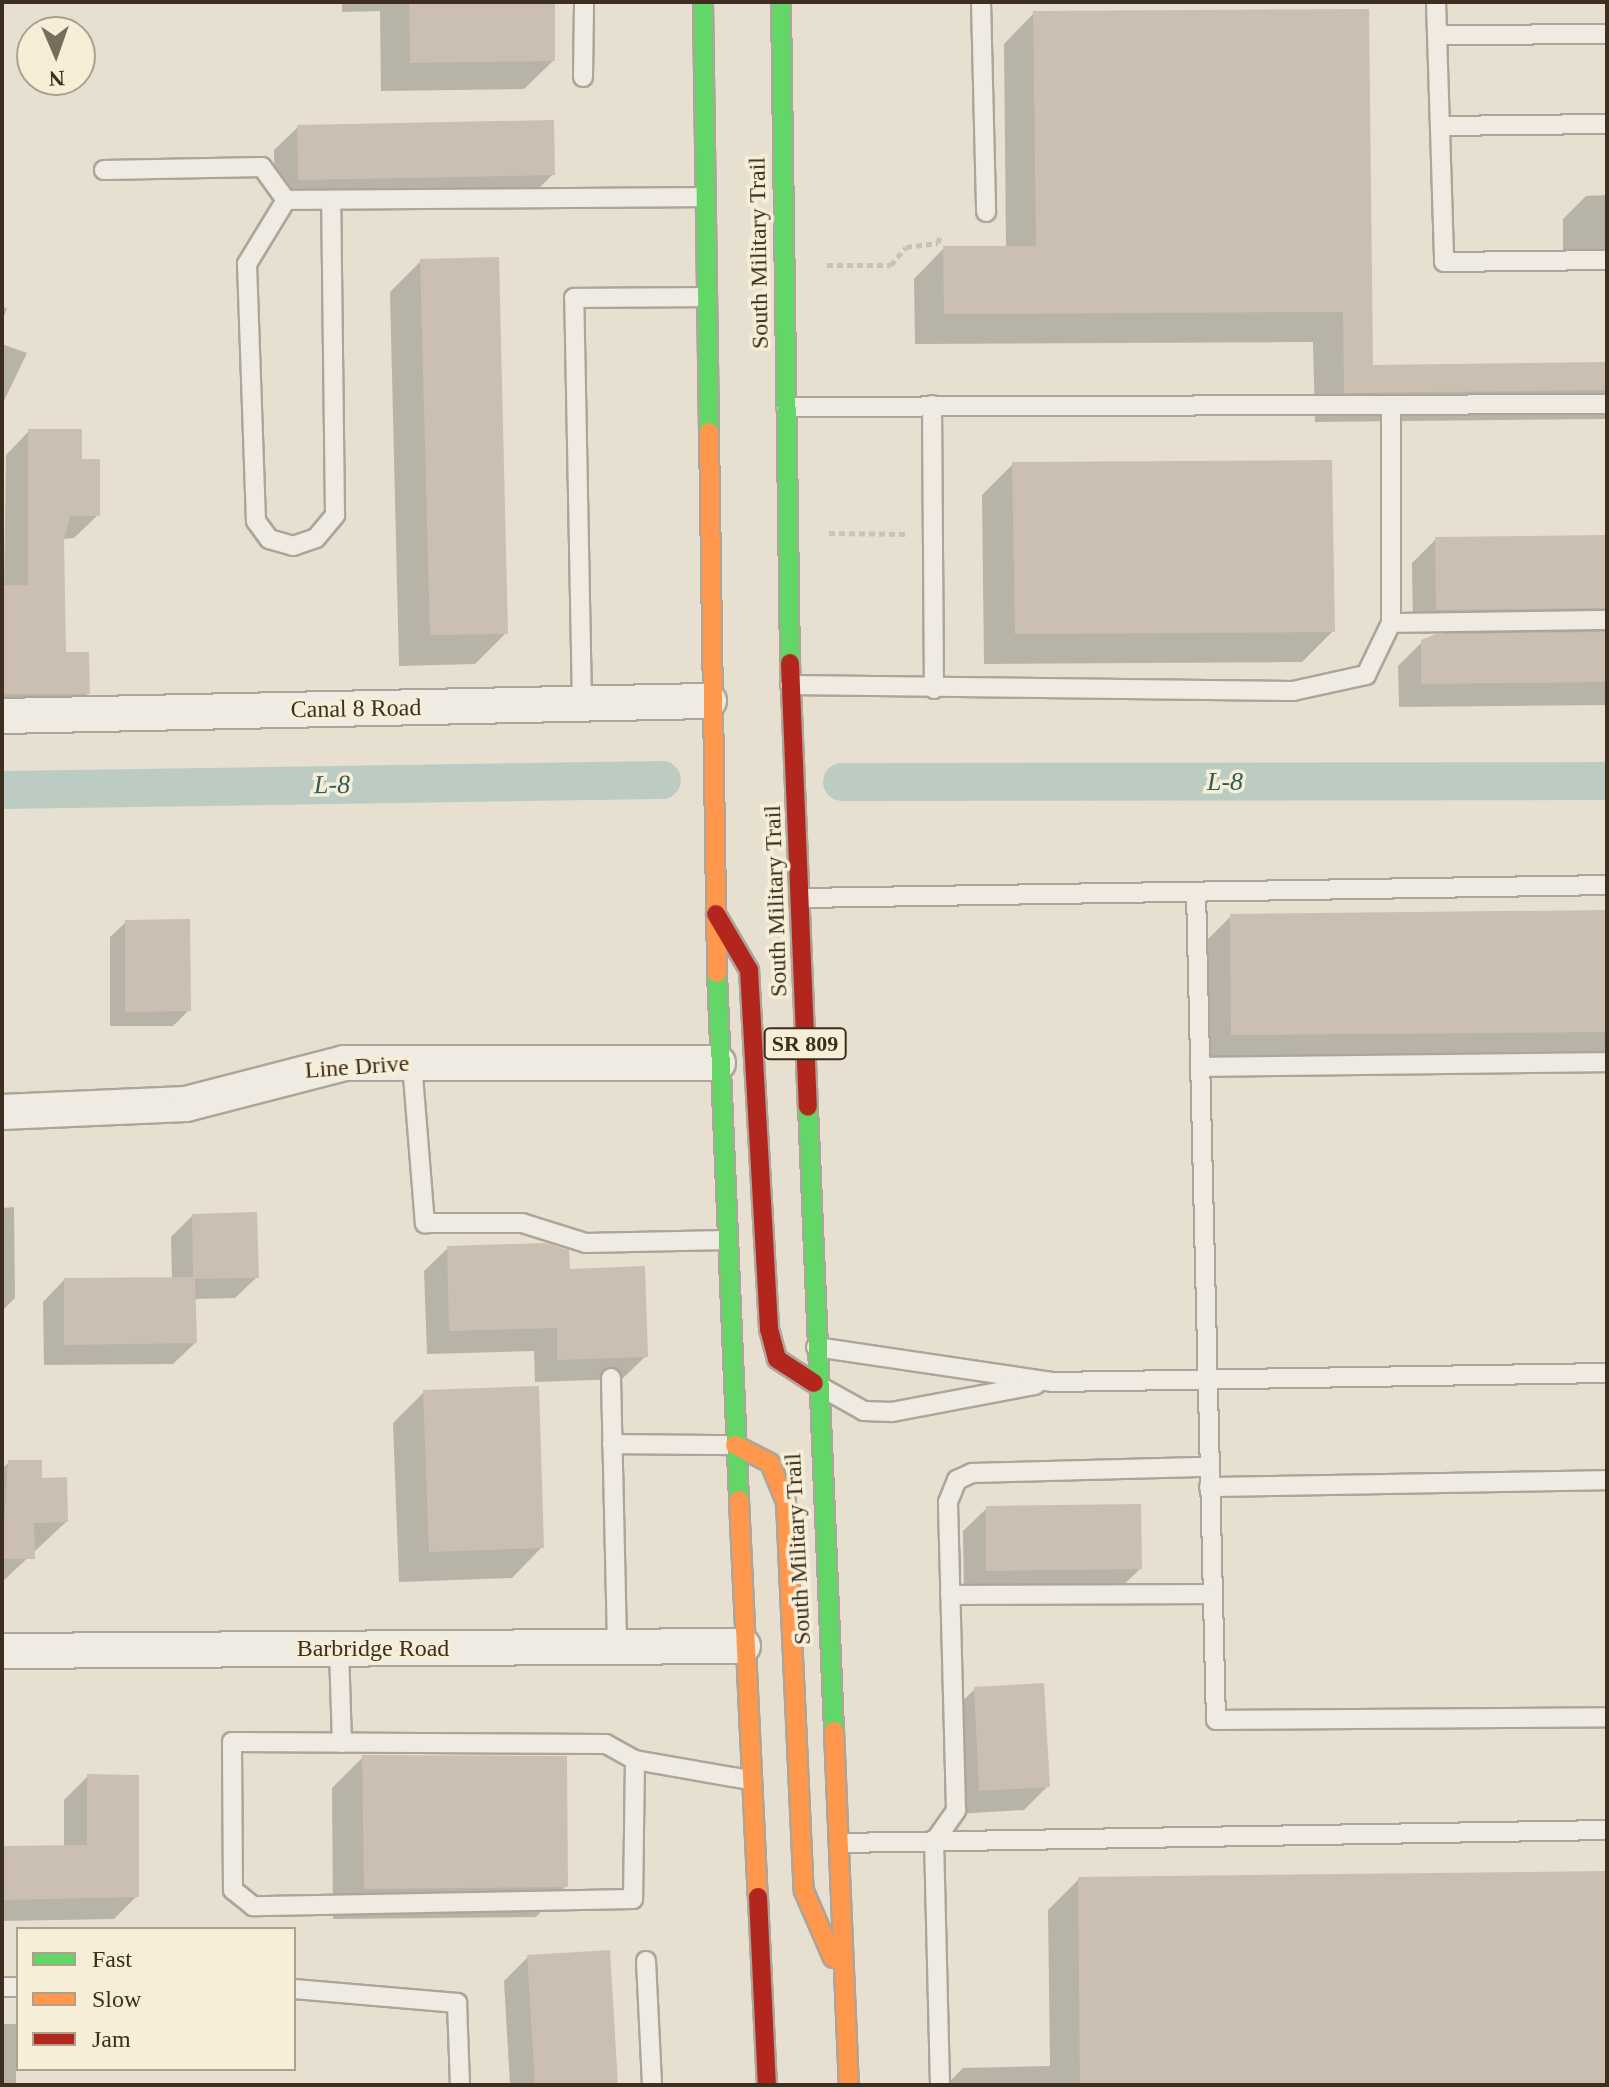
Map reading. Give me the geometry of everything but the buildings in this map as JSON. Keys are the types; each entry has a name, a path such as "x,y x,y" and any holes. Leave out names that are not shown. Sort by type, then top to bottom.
{"main road":[{"path":"703,2 709,701 718,1063 743,1646 767,2085"},
{"name":"South Military Trail","path":"781,2 790,685 801,898 814,1383 849,2085"},
{"path":"761,97 782,166"},
{"path":"715,912 749,970 764,1239 777,1359 814,1383"},
{"path":"735,1445 770,1463 786,1502 804,1891 844,1982"}],"street":[{"name":"Canal 8 Road","path":"2,716 709,701"},
{"name":"Line Drive","path":"2,1112 131,1111 186,1104 290,1071 412,1063 718,1063"},
{"name":"Barbridge Road","path":"2,1651 743,1646"}],"lane":[{"path":"583,77 584,2"},
{"path":"981,2 986,212"},
{"path":"1436,2 1444,262 1607,260"},
{"path":"1437,35 1607,34"},
{"path":"1440,126 1607,124"},
{"path":"104,170 262,167 286,200"},
{"path":"286,200 705,197"},
{"path":"286,200 247,264 252,499 269,539 293,546 316,538 335,515 331,200"},
{"path":"582,703 574,298 706,297"},
{"path":"786,407 1607,404"},
{"path":"932,405 934,689"},
{"path":"790,685 1293,691 1366,675 1391,623 1391,407"},
{"path":"1391,623 1607,620"},
{"path":"801,898 1607,885"},
{"path":"1196,892 1216,1720 1607,1717"},
{"path":"1200,1067 1607,1062"},
{"path":"412,1063 425,1223 522,1223 586,1243 764,1239"},
{"path":"813,1347 1053,1382 1607,1373"},
{"path":"611,1378 617,1647"},
{"path":"814,1383 864,1411 892,1412 1053,1382"},
{"path":"612,1444 735,1445"},
{"path":"940,2085 934,1842 956,1810 948,1502 964,1477 1209,1467"},
{"path":"1209,1487 1607,1480"},
{"path":"950,1595 1213,1594"},
{"path":"339,1649 342,1743"},
{"path":"635,1760 633,1899 253,1906 233,1890 232,1742 606,1744 635,1760 750,1780"},
{"path":"837,1843 1607,1830"},
{"path":"646,1961 652,2085"},
{"path":"296,1989 457,2003 460,2085"}],"path":[{"path":"827,265 891,265 906,247 938,243 941,233"},
{"path":"829,533 917,534"}],"waterway":[{"name":"L-8","path":"2,790 662,780"},
{"name":"L-8","path":"842,782 1607,781"}],"traffic: fast":[{"path":"703,2 709,432"},
{"path":"781,2 790,663"},
{"path":"717,973 739,1500"},
{"path":"808,1107 834,1731"}],"traffic: slow":[{"path":"709,432 717,973"},
{"path":"735,1445 770,1463 786,1502 804,1891 833,1958"},
{"path":"739,1500 758,1897"},
{"path":"834,1731 849,2085"}],"traffic: jam":[{"path":"790,663 808,1107"},
{"path":"716,914 749,970 769,1329 777,1359 814,1383"},
{"path":"758,1897 767,2085"}]}
